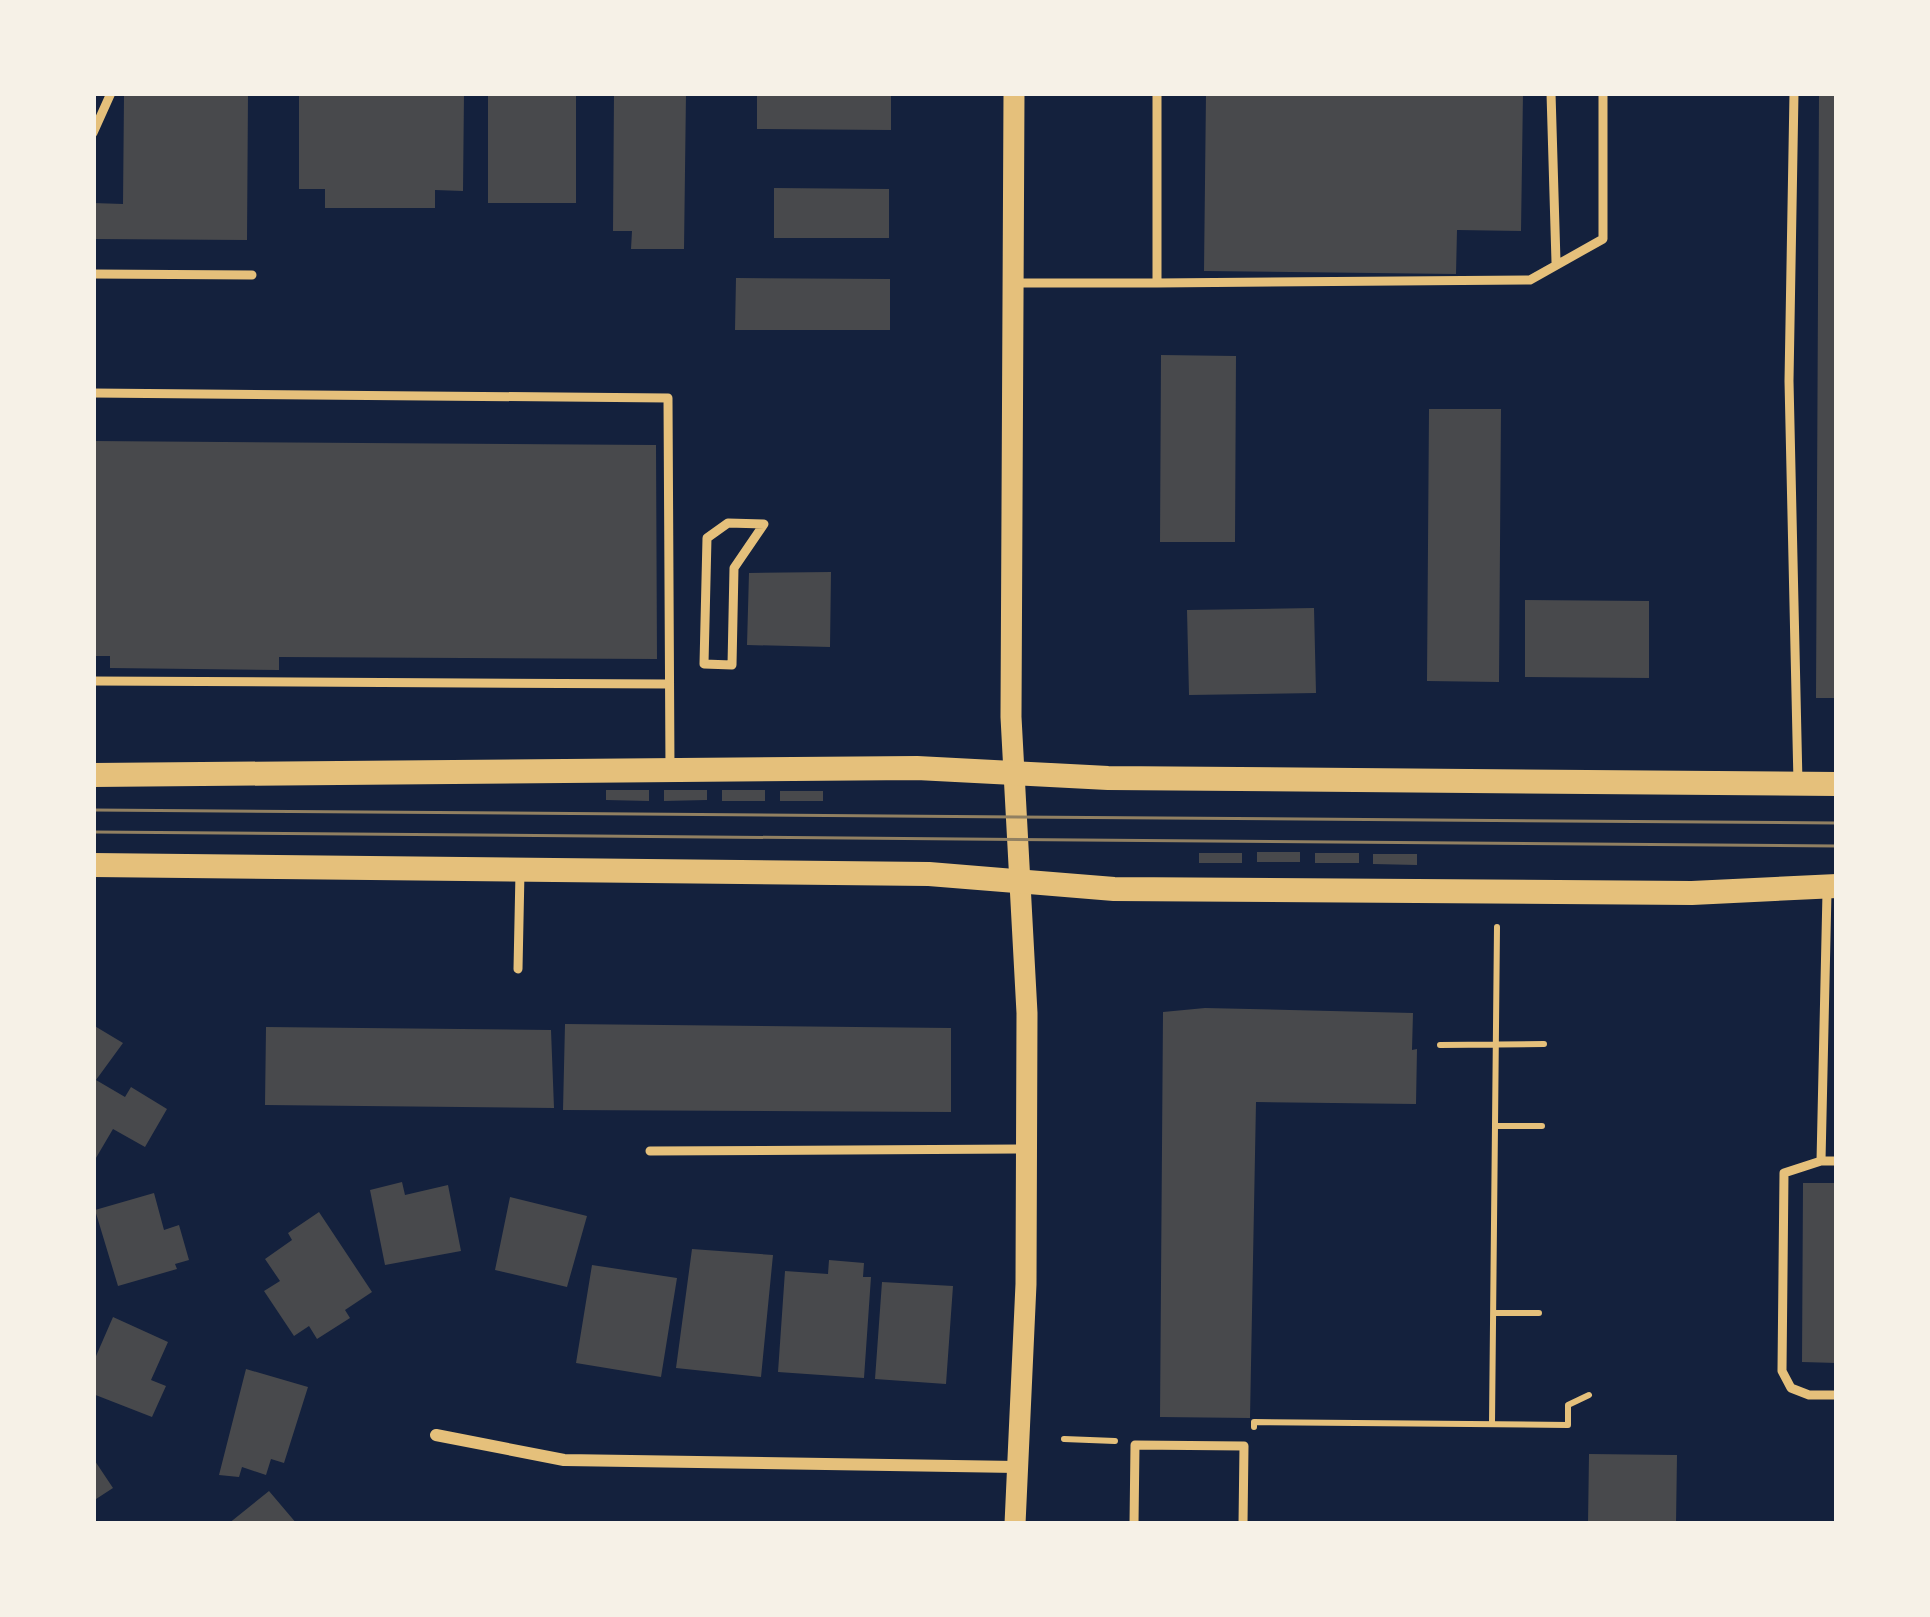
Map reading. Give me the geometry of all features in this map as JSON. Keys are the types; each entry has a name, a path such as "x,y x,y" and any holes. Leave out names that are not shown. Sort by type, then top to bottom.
{"main road":[{"path":"93,775 917,768 1013,774 1837,784"},
{"path":"93,865 929,874 1114,889 1590,893 1832,886"}],"street":[{"path":"1014,93 1013,774 1028,1013 1026,1284 1015,1524"},
{"path":"436,1435 563,1460 1016,1467"}],"lane":[{"path":"93,133 111,93"},
{"path":"1156,93 1156,283"},
{"path":"1551,93 1556,262"},
{"path":"1016,283 1530,280 1603,239 1603,93"},
{"path":"1794,93 1789,381 1798,784"},
{"path":"93,274 253,275"},
{"path":"93,393 668,398 670,770"},
{"path":"728,523 764,524 734,568 732,665 704,664 707,538 728,523"},
{"path":"93,681 668,684"},
{"path":"518,969 520,866"},
{"path":"1821,1161 1832,886"},
{"path":"650,1151 1024,1149"},
{"path":"1837,1161 1784,1173 1781,1371 1791,1388 1809,1395 1837,1395"},
{"path":"1135,1524 1135,1445 1244,1446 1243,1524"}],"path":[{"path":"1492,1423 1497,927"},
{"path":"1439,1045 1544,1044"},
{"path":"1496,1126 1542,1126"},
{"path":"1494,1313 1539,1313"},
{"path":"1244,1446 1254,1440 1254,1422 1568,1425 1568,1405 1588,1395"},
{"path":"1064,1439 1135,1445"}],"building":[{"path":"248,93 247,240 93,239 93,203 123,204 124,96"},
{"path":"299,93 464,93 463,191 435,190 435,208 325,208 325,189 299,189"},
{"path":"488,93 576,93 576,203 488,203"},
{"path":"614,93 686,93 684,249 631,249 632,231 613,231"},
{"path":"757,93 891,93 891,130 757,129"},
{"path":"1206,93 1523,93 1521,231 1457,230 1456,274 1204,271"},
{"path":"1819,93 1837,93 1837,698 1816,698"},
{"path":"774,188 889,189 889,238 774,238"},
{"path":"736,278 890,279 890,330 735,330"},
{"path":"1161,355 1236,356 1235,542 1160,542"},
{"path":"1429,409 1501,409 1499,682 1427,681"},
{"path":"93,441 656,445 657,659 279,657 279,670 110,668 110,656 93,656"},
{"path":"831,572 830,647 747,645 749,573"},
{"path":"1525,600 1649,601 1649,678 1525,677"},
{"path":"1314,608 1316,693 1189,695 1187,610"},
{"path":"606,790 649,790 649,801 606,800"},
{"path":"664,790 707,790 707,800 664,801"},
{"path":"722,790 765,790 765,801 722,801"},
{"path":"780,791 823,791 823,801 780,801"},
{"path":"1257,852 1300,852 1300,862 1257,862"},
{"path":"1199,853 1242,853 1242,863 1199,863"},
{"path":"1315,853 1359,853 1359,863 1315,863"},
{"path":"1373,854 1417,854 1417,865 1373,864"},
{"path":"1205,1008 1413,1013 1412,1050 1417,1049 1416,1104 1256,1102 1250,1418 1160,1417 1163,1012"},
{"path":"565,1024 951,1028 951,1112 563,1110"},
{"path":"93,1025 123,1043 96,1080 125,1097 131,1087 167,1109 145,1147 113,1129 93,1163"},
{"path":"266,1027 551,1030 554,1108 265,1105"},
{"path":"402,1182 405,1195 448,1185 461,1251 385,1265 370,1190"},
{"path":"1803,1183 1837,1183 1837,1363 1802,1362"},
{"path":"154,1193 164,1230 179,1225 189,1260 175,1264 177,1269 118,1286 95,1210"},
{"path":"510,1197 587,1216 567,1287 495,1270"},
{"path":"319,1212 372,1292 345,1310 350,1318 317,1339 309,1326 294,1336 264,1291 280,1281 265,1259 292,1240 288,1233"},
{"path":"692,1249 773,1255 761,1377 676,1368"},
{"path":"829,1260 864,1263 863,1277 871,1277 864,1378 778,1372 785,1271 828,1274"},
{"path":"592,1265 677,1278 661,1377 576,1363"},
{"path":"882,1282 953,1286 946,1384 875,1379"},
{"path":"113,1317 168,1342 151,1380 166,1386 152,1417 93,1394 93,1363"},
{"path":"246,1369 308,1387 284,1463 271,1459 266,1475 242,1467 239,1477 219,1475"},
{"path":"1589,1454 1677,1455 1676,1524 1588,1524"},
{"path":"93,1458 113,1488 93,1501"},
{"path":"269,1491 297,1524 228,1524"}],"tram line":[{"path":"93,810 1837,823"},
{"path":"93,832 1837,846"}]}
